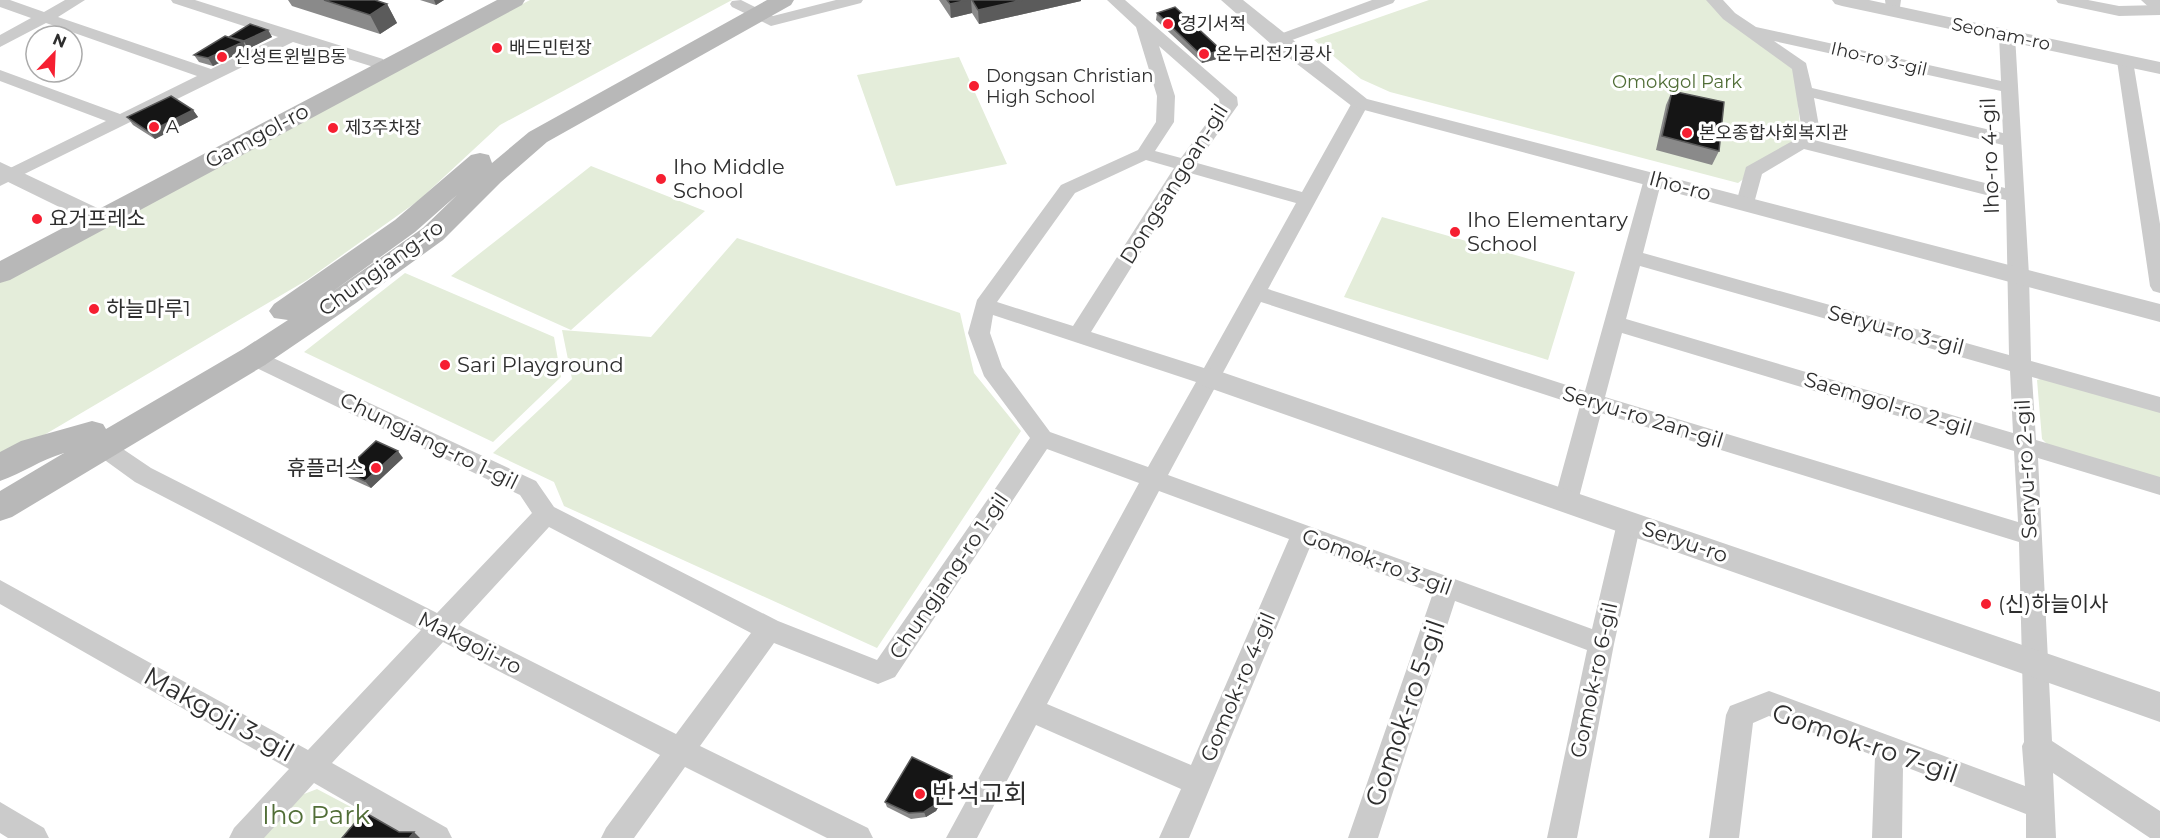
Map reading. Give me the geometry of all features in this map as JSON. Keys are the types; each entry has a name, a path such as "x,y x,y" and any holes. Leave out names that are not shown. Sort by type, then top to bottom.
{"main road":[{"name":"Gamgol-ro","path":"0,273 97,215 498,0"},
{"name":"Gamgol-ro","path":"0,261 97,215 514,0"},
{"name":"Chungjang-ro","path":"0,507 405,226 518,127 747,6 783,0"},
{"name":"Chungjang-ro","path":"0,486 97,440 254,357 433,234 492,176 538,137 747,6"},
{"path":"0,468 32,450 97,440"},
{"path":"0,529 65,485 97,440"}],"street":[{"path":"0,42 77,0"},
{"path":"179,0 377,63"},
{"path":"747,6 771,21 855,0"},
{"name":"Dongsangoan-gil","path":"1078,336 1185,166 1229,105 1228,97 1115,0"},
{"path":"1213,0 1229,14 1271,35 1359,4 1387,0"},
{"name":"Iho-ro","path":"1231,0 1271,35 1360,103 2160,313"},
{"path":"1242,0 1257,12 1271,35"},
{"name":"Iho-ro 3-gil","path":"1714,0 1730,16 1800,67 1812,132 1802,143"},
{"name":"Seonam-ro","path":"1842,0 1893,5 2007,35 2160,68"},
{"path":"2064,0 2119,11 2160,9"},
{"path":"2151,0 2160,9"},
{"path":"0,2 210,75"},
{"path":"1042,438 992,370 979,333 984,305 1068,189 1144,154 1165,122 1166,96 1144,25"},
{"name":"Iho-ro 3-gil","path":"1748,30 2010,88"},
{"path":"4,174 121,120 294,35"},
{"name":"Iho-ro 4-gil","path":"2007,35 2013,196 2019,275"},
{"path":"2125,61 2160,286"},
{"path":"0,75 121,120"},
{"path":"1805,92 2011,141"},
{"path":"961,838 1153,480 1258,293 1360,103"},
{"path":"1746,203 1753,171 1802,143 2013,196"},
{"path":"1144,154 1308,200"},
{"path":"4,174 97,215"},
{"path":"1566,501 1653,179"},
{"name":"Seryu-ro 3-gil","path":"1632,257 2160,405"},
{"name":"Seryu-ro 2-gil","path":"2019,275 2020,364 2031,536 2041,838"},
{"name":"Seryu-ro 2an-gil","path":"1258,293 1594,402 2031,536"},
{"path":"984,305 1210,378"},
{"name":"Saemgol-ro 2-gil","path":"1615,323 2160,486"},
{"name":"Chungjang-ro 1-gil","path":"254,357 528,488 546,514 769,629 878,672 886,669 1042,438"},
{"name":"Seryu-ro","path":"1210,378 2160,707"},
{"name":"Gomok-ro 3-gil","path":"1042,438 1601,644"},
{"name":"Makgoji-ro","path":"97,440 143,475 679,750 858,838"},
{"path":"244,838 546,514"},
{"name":"Gomok-ro 6-gil","path":"1562,838 1601,644 1629,523"},
{"name":"Gomok-ro 4-gil","path":"1174,838 1303,536"},
{"name":"Gomok-ro 5-gil","path":"1363,838 1448,588"},
{"name":"Makgoji 3-gil","path":"6,602 312,766 437,838"},
{"path":"616,838 769,629"},
{"name":"Gomok-ro 7-gil","path":"1724,838 1740,715 1769,704 2040,805"},
{"path":"1031,710 1197,782"},
{"path":"2037,746 2160,828"},
{"path":"1887,838 1889,750"},
{"path":"0,816 34,838"}],"green space":[{"path":"530,0 732,0 500,125 418,201 307,280 0,461 0,280"},
{"name":"Omokgol Park","path":"1429,0 1707,0 1795,71 1801,137 1738,183 1390,92 1361,79 1314,40"},
{"path":"959,57 1007,164 896,186 857,75"},
{"path":"591,166 705,211 571,330 451,276"},
{"path":"1382,217 1575,272 1548,360 1344,297"},
{"path":"737,238 960,313 974,373 1021,431 877,648 564,506 554,482 493,453 572,379 562,330 651,337"},
{"name":"Sari Playground","path":"405,273 554,337 561,377 493,442 304,352"},
{"path":"2044,378 2160,410 2160,478 2050,447 2042,439 2037,380"},
{"name":"Iho Park","path":"317,789 368,816 350,838 260,838 299,796"}],"building":[{"path":"324,0 375,0 387,4 370,15"},
{"path":"947,0 968,0 950,4"},
{"path":"972,0 1023,0 978,10"},
{"path":"1175,7 1221,50 1202,56 1157,13"},
{"path":"250,24 268,30 244,41 229,37"},
{"path":"225,36 243,42 208,58 194,55"},
{"name":"본오종합사회복지관","path":"1672,91 1724,102 1719,151 1662,136"},
{"path":"171,96 193,110 149,132 127,117"},
{"path":"376,441 398,451 365,481 344,471"},
{"name":"반석교회","path":"912,757 952,776 935,805 924,812 909,813 885,802"},
{"path":"364,812 399,832 414,832 409,838 342,838"}],"place":[{"name":"경기서적","path":"1168,24"},
{"name":"배드민턴장","path":"497,48"},
{"name":"온누리전기공사","path":"1204,54"},
{"name":"신성트윈빌B동","path":"222,57"},
{"name":"Dongsan Christian High School","path":"974,86"},
{"name":"A","path":"154,127"},
{"name":"제3주차장","path":"333,128"},
{"name":"본오종합사회복지관","path":"1687,133"},
{"name":"Iho Middle School","path":"661,179"},
{"name":"요거프레소","path":"37,219"},
{"name":"Iho Elementary School","path":"1455,232"},
{"name":"하늘마루1","path":"94,309"},
{"name":"Sari Playground","path":"445,365"},
{"name":"휴플러스","path":"376,468"},
{"name":"(신)하늘이사","path":"1986,604"},
{"name":"반석교회","path":"920,794"}]}
